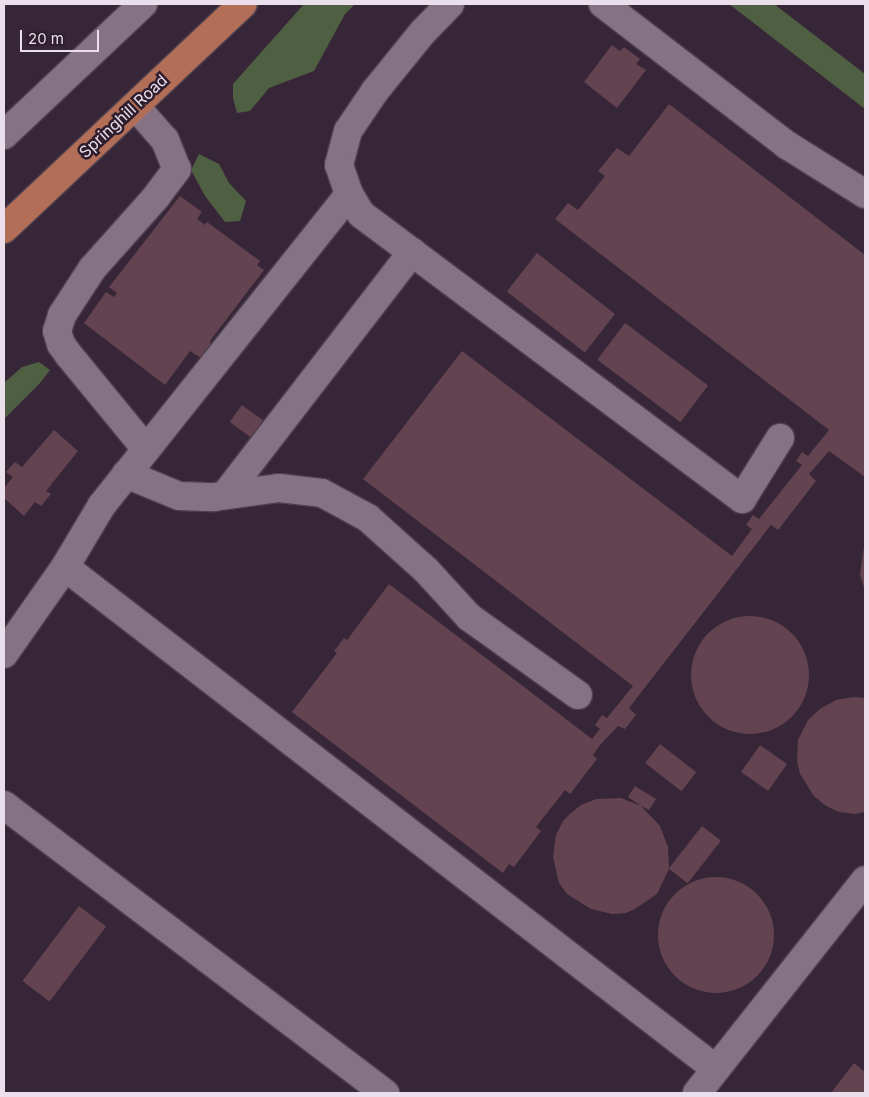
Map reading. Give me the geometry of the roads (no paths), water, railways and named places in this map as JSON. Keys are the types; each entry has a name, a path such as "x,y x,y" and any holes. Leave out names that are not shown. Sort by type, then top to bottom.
{"main road":[{"name":"Springhill Road","path":"4,229 243,4"}],"lane":[{"path":"4,135 143,4"},
{"path":"450,4 422,32 375,90 348,131 339,164 349,194 362,214 742,499 780,438"},
{"path":"603,4 787,145 865,194"},
{"path":"135,106 165,140 177,169 157,196 92,269 62,315 57,331 61,344 68,354 146,449"},
{"path":"4,654 65,567 102,506 126,474 349,194"},
{"path":"225,496 412,252"},
{"path":"126,474 179,496 225,496 279,488 322,493 368,518 426,570 469,616 578,695"},
{"path":"65,567 716,1069"},
{"path":"4,806 383,1092"},
{"path":"697,1093 865,880"}]}
